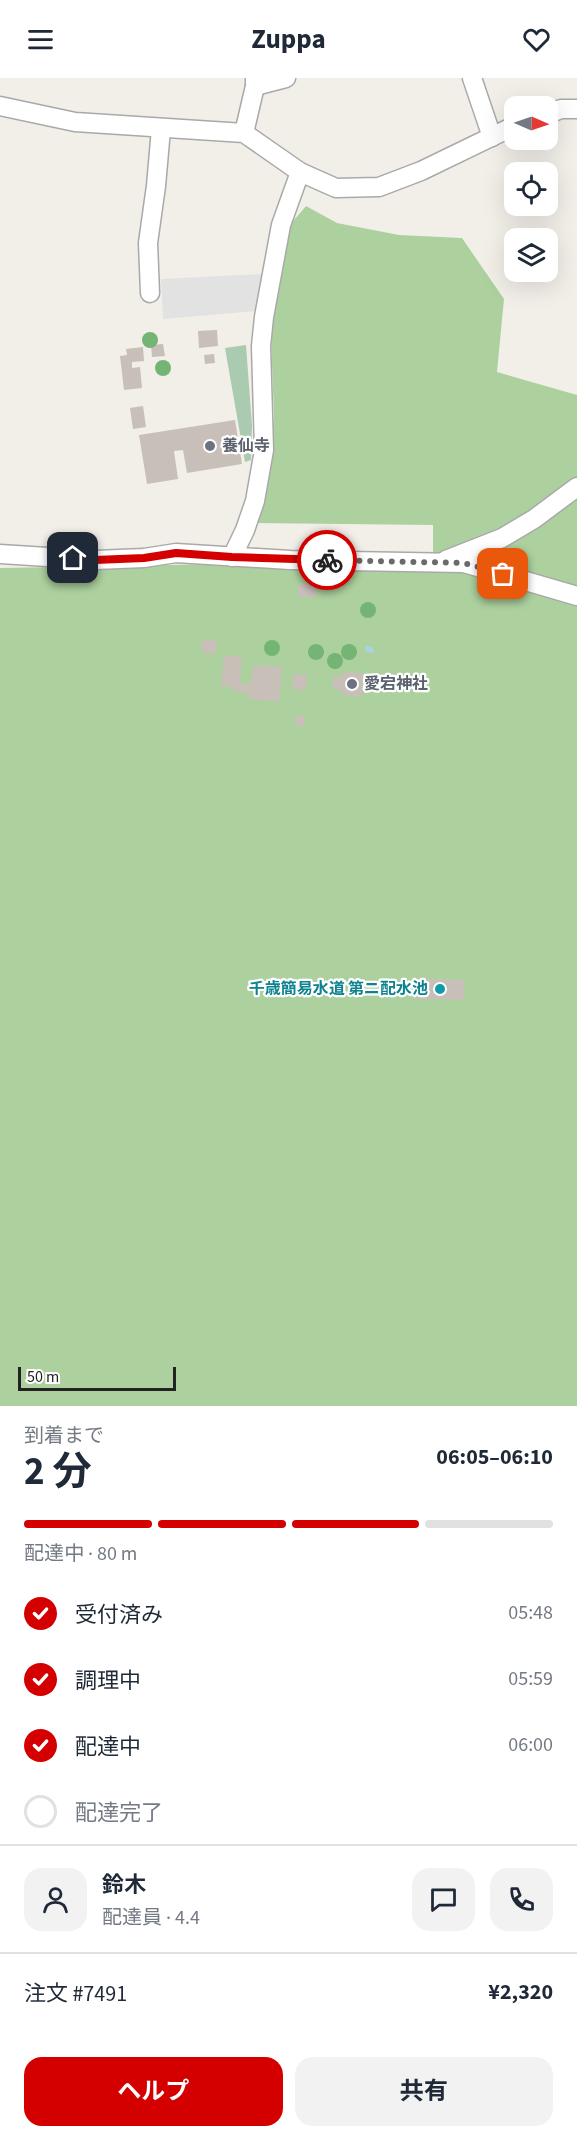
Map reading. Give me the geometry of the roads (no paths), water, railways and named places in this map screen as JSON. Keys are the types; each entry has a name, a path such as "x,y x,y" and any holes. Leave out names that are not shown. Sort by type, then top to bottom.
{"street":[{"path":"244,133 255,82 286,78"},
{"path":"472,78 492,137"},
{"path":"0,106 75,122 244,133 300,172 336,188 379,187 421,171 504,131"},
{"path":"558,110 577,109"},
{"path":"150,293 148,243 161,129"},
{"path":"232,557 255,501 264,450 261,346 264,318 281,225 300,172"},
{"path":"441,562 502,538 534,519 577,487"},
{"path":"0,554 95,560 144,558 176,553 232,557 464,563 577,596"}],"place":[{"name":"養仙寺","path":"210,446"},
{"name":"愛宕神社","path":"352,684"},
{"name":"千歳簡易水道 第ニ配水池","path":"440,989"}]}
